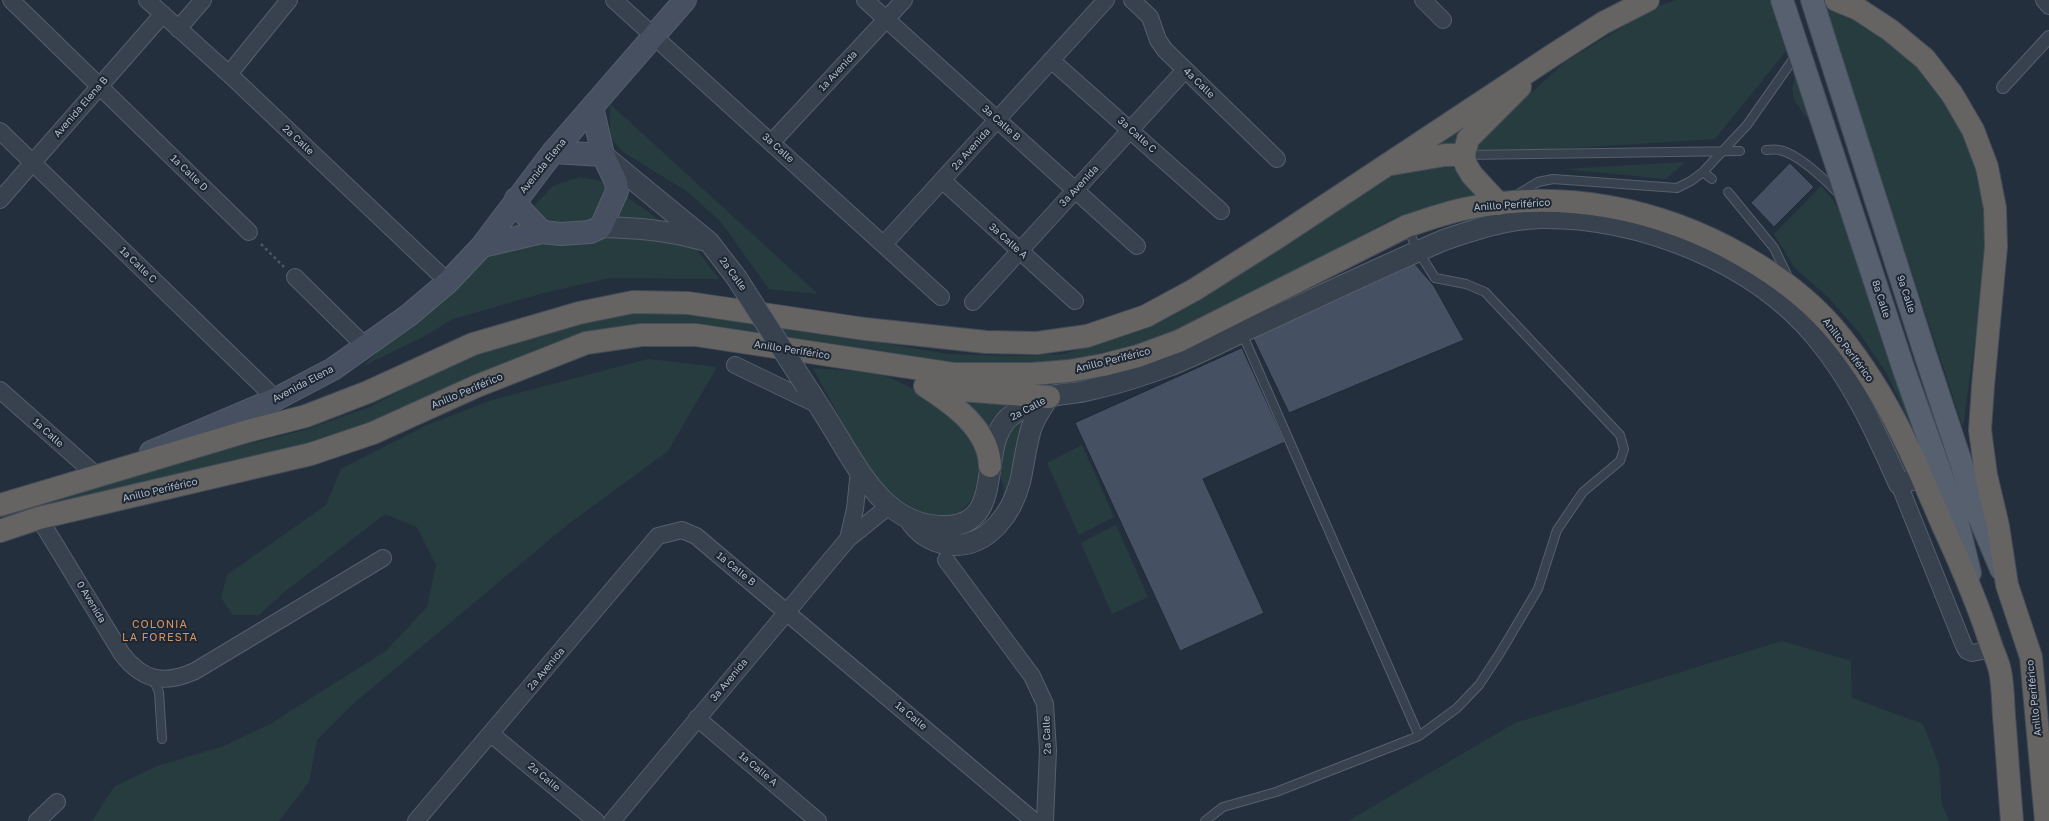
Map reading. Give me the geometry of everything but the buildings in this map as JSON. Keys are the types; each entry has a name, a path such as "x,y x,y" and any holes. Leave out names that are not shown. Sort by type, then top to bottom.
{"highway":[{"path":"0,505 96,475 306,416 368,392 473,344 579,313 633,302 688,303 865,329 986,342 1037,343 1087,336 1146,316 1194,290 1278,237 1603,23 1648,0"},
{"name":"Anillo Periférico","path":"1836,0 1858,9 1890,30 1925,59 1952,94 1972,130 1987,167 1995,208 1996,247 1982,386 1980,430 1986,474 1998,526 2007,585 2031,657 2046,821"},
{"path":"1501,203 1472,175 1466,165 1464,155 1468,139 1553,55"},
{"path":"1384,166 1445,155 1464,155"},
{"name":"Anillo Periférico","path":"0,531 39,518 311,454 373,433 477,386 586,343 641,335 696,335 954,374 1018,374 1069,371 1138,356 1179,341 1407,226 1466,208 1501,203 1539,201 1587,203 1636,211 1682,225 1729,247 1756,263 1795,291 1831,326 1877,389 1897,422 1976,599 2000,671 2012,821"},
{"path":"887,365 962,390 1049,397"},
{"path":"887,365 935,392 962,414 984,440 990,456 990,466"}],"main road":[{"name":"Avenida Elena","path":"96,475 276,399 332,369 366,347 409,315 448,282 482,246 553,152 653,35 685,0"},
{"name":"8a Calle","path":"1782,0 1904,370 1956,516 1976,599"},
{"name":"9a Calle","path":"1812,0 1932,378 1979,517 2007,585"},
{"path":"482,246 542,232 561,234 590,232 601,227 617,191 616,182 603,155 592,107"},
{"path":"553,152 603,155"},
{"path":"516,199 522,210 542,232"}],"street":[{"name":"1a Calle D","path":"11,0 249,232"},
{"name":"2a Calle","path":"147,0 228,74 448,282"},
{"path":"178,29 203,0"},
{"path":"228,74 289,0"},
{"name":"3a Calle","path":"614,0 941,297"},
{"name":"3a Calle B","path":"865,0 1137,246"},
{"name":"1a Avenida","path":"772,142 904,0"},
{"name":"2a Avenida","path":"884,244 1106,0"},
{"name":"4a Calle","path":"1132,0 1150,17 1158,40 1164,50 1277,159"},
{"path":"1423,0 1443,20"},
{"path":"2044,0 2049,6"},
{"name":"Avenida Elena B","path":"0,200 163,14"},
{"path":"2003,87 2049,37"},
{"name":"3a Calle C","path":"1051,60 1221,211"},
{"name":"3a Avenida","path":"973,302 1185,70"},
{"name":"1a Calle C","path":"0,131 276,399"},
{"name":"2a Calle","path":"603,155 709,242 736,277 859,471 878,497 908,519 920,534 940,543 952,545 972,542 991,532 1004,516 1016,495 1031,428 1036,416 1049,397"},
{"name":"3a Calle A","path":"942,180 1075,301"},
{"name":"Anillo Periférico","path":"1049,397 1087,391 1171,365 1418,251 1444,240 1489,225 1541,218 1587,222 1631,229 1677,243 1704,255 1747,278 1772,294 1816,337 1857,394 1871,420 1899,484 1964,646 1972,653 1992,648"},
{"path":"601,227 652,229 679,233 709,242"},
{"path":"295,277 366,347"},
{"path":"735,365 818,405"},
{"name":"1a Calle","path":"0,390 96,475"},
{"name":"2a Calle","path":"908,519 939,526 953,526 969,520 980,508 986,494 994,442 1004,424 1014,414 1049,397"},
{"name":"3a Avenida","path":"848,539 855,509 859,471"},
{"path":"1899,484 1922,477"},
{"name":"3a Avenida","path":"612,821 848,539 889,506"},
{"name":"0 Avenida","path":"39,518 122,654 135,668 152,677"},
{"name":"2a Avenida","path":"416,821 492,734 658,536 682,530"},
{"name":"1a Calle B","path":"682,530 696,536 787,611"},
{"path":"152,677 165,680 183,676 195,671 382,558"},
{"name":"2a Calle","path":"946,560 1032,676 1045,704 1048,750 1045,821"},
{"name":"1a Calle","path":"787,611 1034,821"},
{"name":"1a Calle A","path":"697,718 818,821"},
{"name":"2a Calle","path":"492,734 596,821"},
{"path":"37,821 57,802"}],"lane":[{"path":"1501,203 1538,182 1553,179 1677,188 1691,181 1703,172 1747,125 1799,50"},
{"path":"1766,150 1780,150 1805,164 1824,178 1851,208"},
{"path":"1464,155 1740,151"},
{"path":"1703,172 1712,179"},
{"path":"1728,192 1774,248 1795,291"},
{"path":"1205,821 1222,807 1276,792 1419,736 1457,708 1479,685 1538,589 1557,530 1583,492 1620,461 1624,448 1620,435 1485,292 1466,284 1435,278 1430,274 1407,226"},
{"path":"1241,332 1419,736"},
{"path":"152,677 159,692 162,739"}],"path":[{"path":"249,232 295,277"}],"green space":[{"path":"1677,0 1775,0 1790,46 1715,139 1477,154 1474,145 1565,62 1656,7"},
{"path":"1825,9 1844,12 1886,38 1927,75 1968,139 1982,184 1988,245 1963,427"},
{"path":"1799,68 1816,127 1799,107 1793,94 1793,86"},
{"path":"610,104 818,294 769,289 721,222 688,192 623,152 610,137"},
{"path":"1486,110 1454,145 1420,151"},
{"path":"1685,162 1666,179 1564,169"},
{"path":"1449,163 1471,188 1474,197 1396,217 1201,320 1141,345 1065,364 951,364 639,327 338,439 0,523 0,510 100,481 305,430 370,407 474,351 579,320 633,312 694,312 949,354 1013,356 1064,354 1136,332 1222,286 1387,175"},
{"path":"580,177 605,182 647,211 693,245 719,279 610,278 547,292 453,319 423,337 363,366 529,211 553,186"},
{"path":"1821,186 1833,200 1858,248 1925,455 1887,374 1860,334 1829,298 1794,267 1774,234"},
{"path":"648,359 717,367 668,451 567,525 355,702 317,740 309,782 279,821 92,821 114,787 157,766 224,746 270,724 386,651 427,607 436,565 417,527 385,514 283,593 259,615 233,615 221,598 227,575 326,505 341,469 427,425 492,400"},
{"path":"813,368 857,371 882,375 906,385 920,393 947,413 968,435 974,445 977,455 980,471 980,482 979,487 971,501 952,517 941,518 915,509 886,489 864,462"},
{"path":"950,393 1017,402 988,434"},
{"path":"1030,413 1013,474 1003,500 1004,487 998,471 1004,437 1014,422"},
{"path":"1082,445 1114,517 1079,535 1047,463"},
{"path":"1116,525 1148,597 1112,614 1081,543"},
{"path":"1782,641 1851,661 1852,698 1923,724 1939,765 1942,805 1949,821 1348,821 1515,723"}],"district":[{"name":"COLONIA LA FORESTA","path":"160,631"}]}
